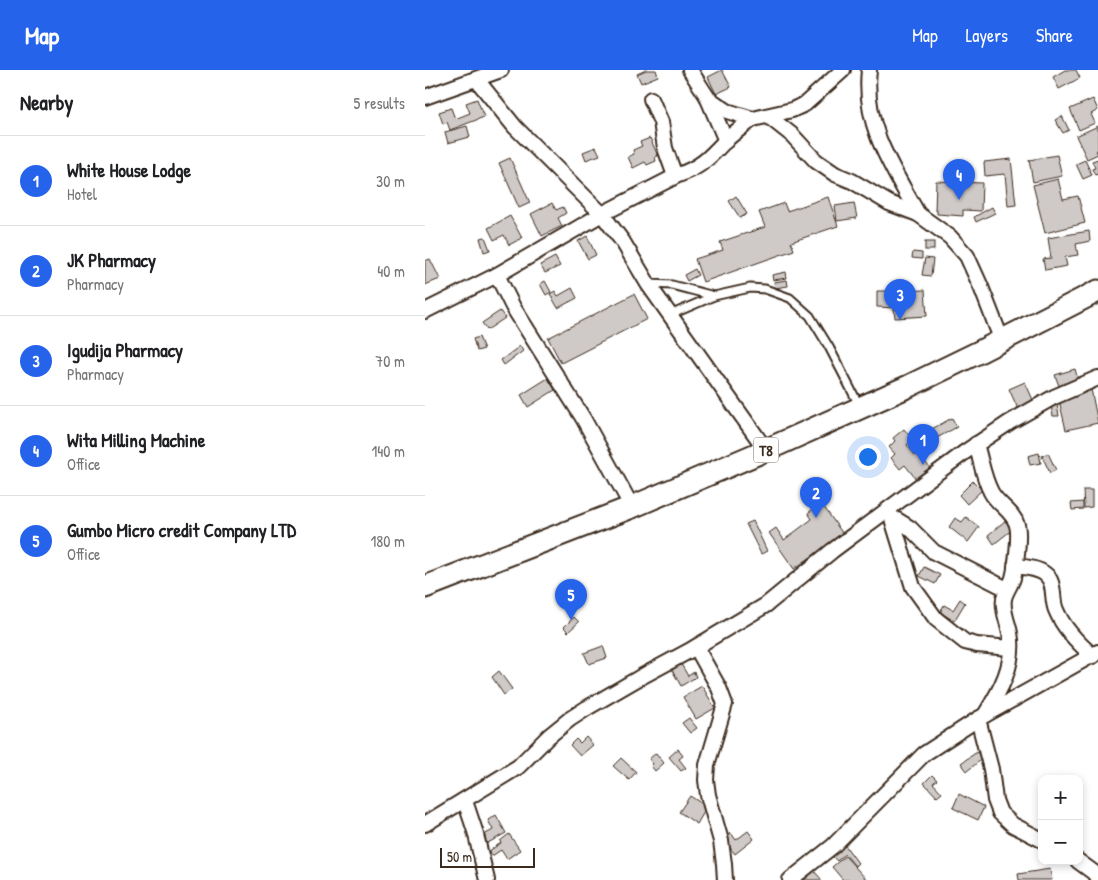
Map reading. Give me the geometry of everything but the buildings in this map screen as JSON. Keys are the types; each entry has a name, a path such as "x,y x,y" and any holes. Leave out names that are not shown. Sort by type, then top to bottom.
{"main road":[{"name":"T8","path":"425,587 632,507 766,450 909,386 1098,291"}],"street":[{"path":"425,97 482,75 501,70"},
{"path":"690,70 708,98 726,141"},
{"path":"869,70 867,87 875,131 881,148 918,214"},
{"path":"425,311 497,275 602,214 675,176 688,172 715,154 726,141 753,119 792,110 805,104 840,71"},
{"path":"482,75 515,127 602,214 623,242 670,315 766,450"},
{"path":"708,98 727,111 753,119"},
{"path":"651,100 661,122 665,148 675,176"},
{"path":"792,110 792,135"},
{"path":"768,116 792,135 816,161 835,174 889,203 918,214 950,237 967,256 1001,341"},
{"path":"497,275 513,307 583,418 632,507"},
{"path":"425,824 518,768 549,736 570,719 766,605 832,551 891,514 976,444 1054,397 1097,381"},
{"path":"976,444 990,491 995,499 1014,518 1017,526 1013,579 1004,598 1004,608 1011,634 1008,668 1003,683 981,717 995,800 1000,813 1013,825 1038,838"},
{"path":"891,514 910,528 934,552 1007,589"},
{"path":"891,514 913,587 936,619 965,642 1010,648"},
{"path":"790,880 833,846 924,754 981,717 1095,654 1071,634 1059,617 1054,604 1052,585 1049,578 1043,572 1015,566"},
{"path":"696,647 719,688 725,704 707,764 706,780 708,796 721,841 725,864 725,880"},
{"path":"465,801 475,831 487,880"},
{"path":"1083,865 1098,878"}],"lane":[{"path":"649,284 672,285 714,296"},
{"path":"670,315 714,296 750,288 765,288 791,298 810,316 829,347 860,408"}],"place":[{"name":"Wita Milling Machine","path":"959,200"},
{"name":"Igudija Pharmacy","path":"900,320"},
{"name":"White House Lodge","path":"923,465"},
{"name":"JK Pharmacy","path":"816,518"},
{"name":"Gumbo Micro credit Company LTD","path":"571,620"}]}
